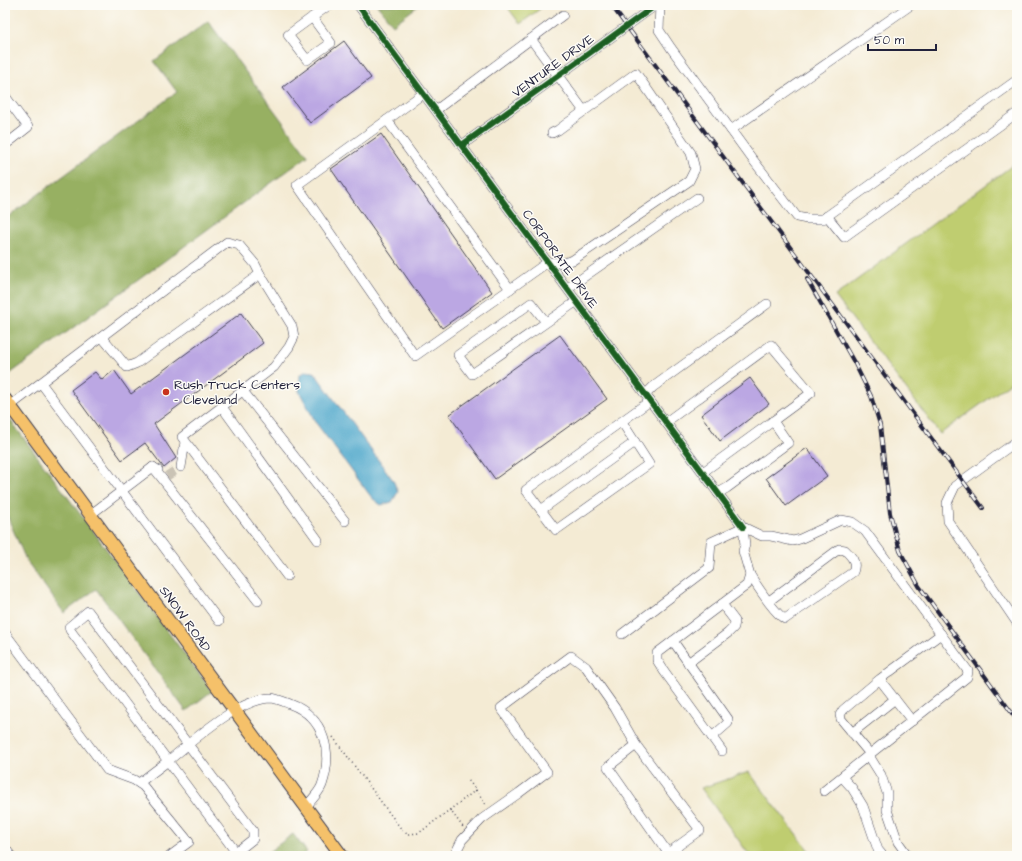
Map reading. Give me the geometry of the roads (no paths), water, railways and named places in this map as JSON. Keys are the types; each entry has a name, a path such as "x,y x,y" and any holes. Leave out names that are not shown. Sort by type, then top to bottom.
{"main road":[{"name":"SNOW ROAD","path":"8,403 306,807 337,854"}],"street":[{"path":"312,17 331,43 307,60 288,35 312,17 329,5"},
{"name":"CORPORATE DRIVE","path":"358,5 743,527"},
{"name":"VENTURE DRIVE","path":"462,145 656,5"},
{"path":"660,5 659,30 796,218 807,220 822,219 827,216 1017,80"},
{"path":"731,130 911,5"},
{"path":"436,110 563,15"},
{"path":"531,39 584,111"},
{"path":"424,93 297,185 415,356 548,262 563,263 573,260 688,181 695,170 691,153 636,73 552,133"},
{"path":"5,96 28,127 9,142 5,137"},
{"path":"827,216 844,237 1017,113"},
{"path":"388,120 510,289"},
{"path":"568,288 697,198"},
{"path":"8,403 41,383 227,242 239,245 255,264 292,326 294,337 289,347 274,367 182,437 287,576"},
{"path":"102,337 127,367 136,364 260,274"},
{"path":"546,322 530,303 458,355 472,374 577,301"},
{"path":"622,422 649,464 556,530 526,490 622,422 648,398 653,387 767,304"},
{"path":"666,422 771,345 811,393 703,472"},
{"path":"41,383 219,620"},
{"path":"243,391 345,521"},
{"path":"222,407 318,540"},
{"path":"718,493 788,443 773,421"},
{"path":"1017,441 955,486 947,503 948,521 1017,623"},
{"path":"181,467 185,442"},
{"path":"541,510 635,442"},
{"path":"90,515 152,467"},
{"path":"152,467 167,476"},
{"path":"152,467 258,601"},
{"path":"743,527 762,536 771,536 793,541 800,540 841,520 852,522 865,531 968,671 967,677 824,791"},
{"path":"743,527 745,545 743,551 750,575 769,601 781,616 786,619 853,572 856,566 854,560 845,550 839,549 769,601"},
{"path":"622,634 710,568 711,542 743,527"},
{"path":"722,751 664,671 658,660 657,653 747,585 750,575"},
{"path":"688,663 734,627 735,622 722,604"},
{"path":"88,611 189,744 253,831 253,839 239,850 235,851 69,627 88,611"},
{"path":"5,632 107,770 140,783 147,789 189,842 170,856"},
{"path":"908,856 898,842 888,810 887,793 882,775 871,759 870,754 852,734 841,719 840,715 843,710 880,680 941,634"},
{"path":"673,641 728,719 728,723 712,737"},
{"path":"454,856 462,840 482,819 546,772 501,708 571,656 586,667 615,708 636,745 700,830 666,855 608,767 636,745"},
{"path":"880,680 912,721"},
{"path":"140,783 234,710 251,702 271,698 299,708 315,721 323,734 327,760 322,786 306,807"},
{"path":"852,734 895,699"},
{"path":"842,777 852,788 863,806 878,850 883,856"},
{"path":"5,848 11,856"}],"water":[{"path":"306,371 314,372 393,480 398,492 392,502 381,505 372,498 316,423 299,391 300,375"}],"tunnel":[{"path":"167,476 181,467"}],"railway":[{"path":"611,5 983,508"},
{"path":"807,279 855,364 871,396 880,425 890,513 900,551 919,586 1017,720"}],"place":[{"name":"Rush Truck Centers – Cleveland","path":"166,392"}]}
